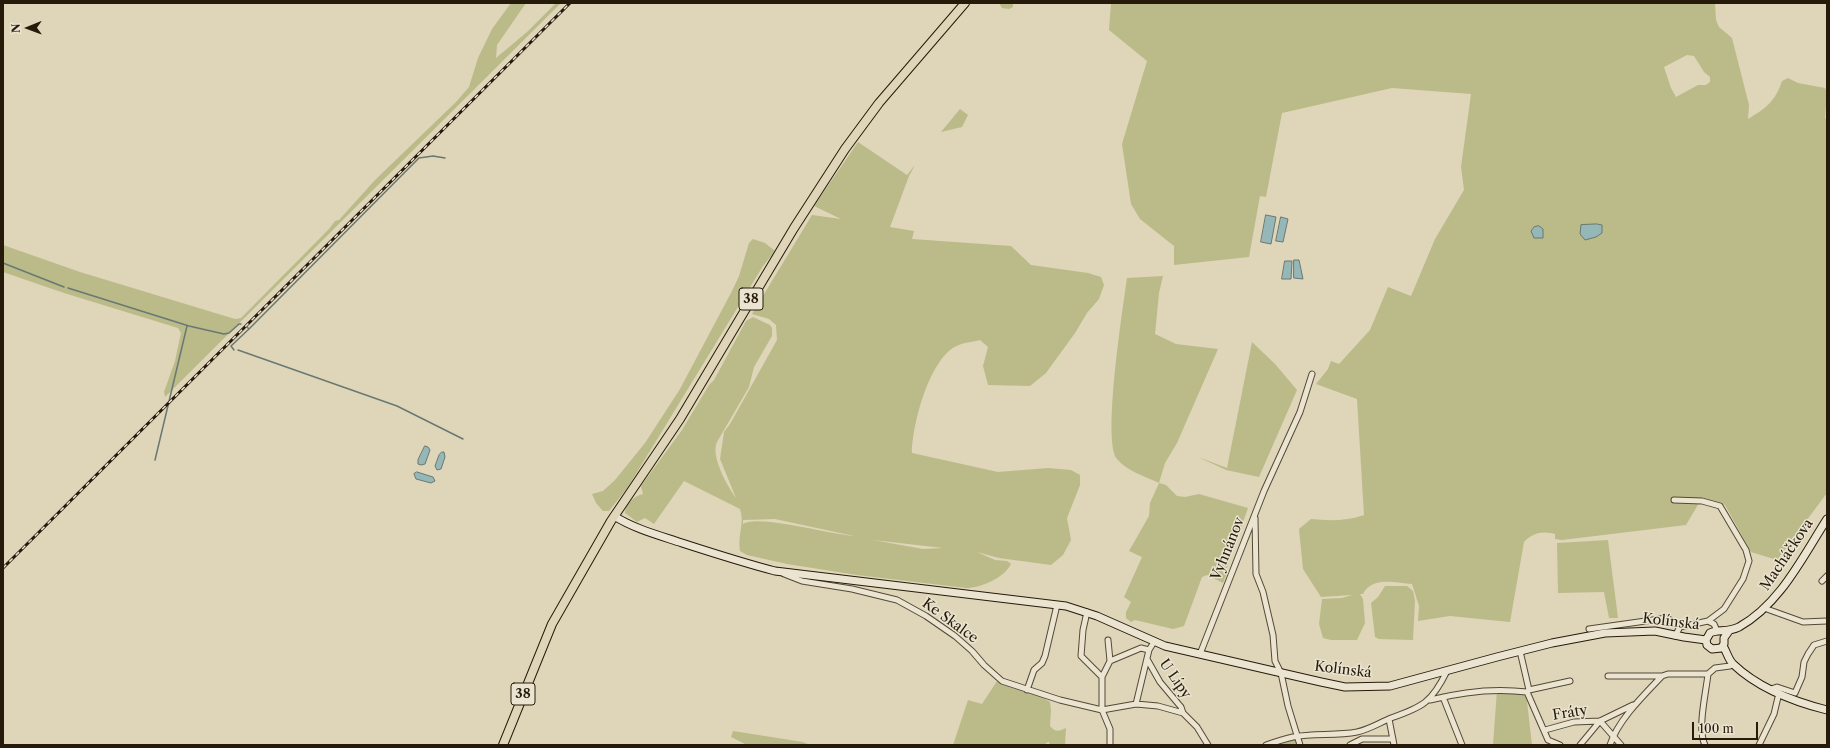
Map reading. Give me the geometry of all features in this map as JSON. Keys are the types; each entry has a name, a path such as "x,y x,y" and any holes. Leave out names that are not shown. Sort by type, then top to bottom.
{"main road":[{"name":"38","path":"503,745 552,624 614,516 683,414 790,234 845,148 879,103 965,3"}],"street":[{"path":"1254,515 1300,412 1312,374"},
{"path":"1589,629 1667,618 1680,627 1708,621 1724,609 1743,579 1748,567 1748,555 1746,550 1720,506 1702,501 1674,500"},
{"name":"Vyhnánov","path":"1200,654 1254,515"},
{"name":"Vyhnánov","path":"1254,515 1256,574 1263,592 1273,635 1275,661 1281,673 1288,706 1300,745"},
{"name":"Kolínská","path":"614,516 625,523 646,532 775,571 1057,605 1087,612 1154,642 1281,673 1346,687 1376,687 1408,682 1520,651 1605,633 1656,631 1675,636 1706,640"},
{"name":"Macháčkova","path":"1720,634 1750,620 1764,608 1789,580 1827,520"},
{"name":"Ke Skalce","path":"775,571 802,581 852,589 897,600 926,616 961,641 1002,681 1067,702 1102,710"},
{"path":"1822,581 1827,576"},
{"path":"852,589 853,580"},
{"path":"1027,690 1034,670 1042,663 1045,656 1057,605"},
{"path":"1764,608 1803,622 1827,621"},
{"path":"1087,612 1083,630 1081,656 1102,677"},
{"path":"1708,621 1714,624 1720,634 1722,649 1732,664 1747,675 1779,693 1812,706 1827,710"},
{"path":"1675,636 1680,627"},
{"path":"1720,634 1710,633 1706,640 1709,648 1722,649"},
{"path":"1108,640 1110,661 1102,677 1102,710 1110,729 1110,745"},
{"path":"1771,689 1777,687 1795,693 1802,677 1804,662 1808,654 1814,645 1827,640"},
{"name":"U Lípy","path":"1136,704 1149,650 1154,642"},
{"path":"1110,661 1141,648 1149,650"},
{"name":"Fráty","path":"1520,651 1528,691 1548,740 1560,745"},
{"name":"U Lípy","path":"1147,659 1160,682 1181,707 1183,713 1197,727 1208,745"},
{"path":"1608,676 1708,674 1715,668 1730,666 1732,664"},
{"path":"1266,745 1298,737 1356,732 1372,728 1389,719 1406,714 1429,700 1435,694 1448,671"},
{"path":"1705,745 1702,739 1702,726 1708,674"},
{"path":"1610,745 1613,737 1634,705 1662,676"},
{"path":"1429,700 1494,690 1528,691 1570,681"},
{"path":"1759,745 1774,714 1779,693"},
{"path":"1443,697 1462,745"},
{"path":"1102,710 1136,704 1167,707 1183,713"},
{"path":"1580,745 1600,721 1634,705"},
{"path":"1389,719 1394,745"},
{"path":"1600,721 1621,745"},
{"name":"Fráty","path":"1544,730 1574,722 1600,721"},
{"path":"1356,732 1358,741"},
{"path":"1350,745 1358,741 1393,738"}],"green space":[{"path":"511,3 526,3 497,45 496,58 527,32 556,3 561,3 165,397 164,392 175,361 181,333 178,328 64,293 3,272 3,245 80,272 235,319 241,318 329,229 335,221 339,220 375,180 456,102 469,87 478,58 492,29"},
{"path":"999,3 1013,3 1013,7 1009,9 1002,8"},
{"path":"1111,3 1715,3 1716,20 1719,27 1732,38 1749,105 1748,119 1769,104 1782,81 1788,78 1798,83 1825,88 1827,93 1825,118 1827,120 1827,493 1777,560 1751,552 1725,505 1702,498 1686,525 1562,540 1555,539 1555,534 1550,533 1538,533 1531,536 1524,542 1510,622 1450,616 1418,621 1419,606 1412,584 1385,582 1372,585 1367,588 1363,594 1360,594 1363,599 1365,623 1357,640 1331,640 1323,638 1319,624 1322,599 1342,598 1352,595 1321,597 1303,569 1299,529 1311,519 1338,520 1364,515 1357,399 1316,384 1328,369 1331,361 1339,364 1370,330 1388,287 1411,296 1435,239 1464,190 1461,167 1471,94 1392,88 1282,113 1266,197 1260,196 1249,257 1174,265 1174,246 1140,219 1131,204 1122,144 1147,61 1109,30","holes":["1687,55 1694,56 1704,72 1710,77 1710,82 1706,85 1698,85 1676,97 1671,88 1664,67"]},
{"path":"960,109 968,115 962,127 941,132"},
{"path":"858,142 907,175 915,165 909,176 890,227 914,231 912,239 1011,246 1031,265 1088,273 1101,277 1104,285 1099,299 1087,313 1075,333 1046,373 1030,386 988,385 983,366 988,347 980,340 961,344 949,351 939,362 931,376 919,409 915,426 912,453 998,472 1048,468 1071,470 1080,475 1080,485 1067,518 1071,540 1063,555 1051,565 999,558 977,552 995,560 1007,561 1011,564 1008,569 998,578 985,584 972,588 966,588 857,575 787,564 747,555 740,551 739,546 742,520 740,509 684,481 654,524 645,518 637,522 625,513 625,510 631,501 643,494 641,486 682,430 709,385 714,380 746,321 753,317 770,325 772,328 772,336 754,367 749,387 715,448 721,471 736,498 720,459 724,432 730,424 777,340 776,325 769,319 752,314 812,215 841,219 814,206","holes":["775,519 854,536 779,523 751,522 743,524 743,520","873,540 943,548 923,549"]},
{"path":"753,239 765,243 775,251 763,266 628,487 609,511 603,511 596,503 592,494 603,491 615,480 645,443 680,389 732,291 739,276 749,243"},
{"path":"1163,276 1159,293 1155,334 1176,344 1218,349 1177,443 1165,463 1159,483 1126,467 1117,459 1113,447 1112,427 1115,373 1127,278"},
{"path":"1252,342 1275,364 1297,390 1259,477 1226,470 1198,457 1227,468"},
{"path":"1159,483 1166,485 1177,496 1185,497 1199,494 1248,508 1227,568 1223,568 1222,572 1227,573 1223,583 1207,575 1202,577 1184,626 1173,629 1135,620 1131,622 1126,618 1126,612 1131,602 1124,597 1142,557 1129,551 1149,516 1150,503"},
{"path":"1608,540 1618,618 1609,618 1604,592 1558,593 1557,543"},
{"path":"1385,586 1407,586 1413,591 1415,601 1413,640 1379,639 1375,637 1371,603 1378,597"},
{"path":"997,681 1010,687 1037,695 1050,702 1050,726 1054,730 1058,731 1066,728 1065,745 1050,745 1049,742 1046,743 1046,745 953,745 968,700 982,704"},
{"path":"1497,690 1526,693 1532,745 1493,745"},
{"path":"733,731 803,742 810,745 747,745 731,737"},
{"path":"1290,740 1297,740 1298,745 1275,745"}],"water":[{"path":"1266,215 1276,217 1271,244 1261,242"},
{"path":"1281,217 1288,219 1283,242 1276,241"},
{"path":"1581,225 1602,225 1602,233 1596,237 1585,240 1580,234"},
{"path":"1539,226 1543,229 1543,238 1534,238 1531,231 1534,227"},
{"path":"1294,260 1299,260 1303,279 1294,278"},
{"path":"1285,261 1292,261 1291,279 1282,279"},
{"path":"425,446 430,450 425,464 421,465 418,464 418,460"},
{"path":"444,452 445,457 441,469 437,470 435,466 439,455"},
{"path":"417,472 433,477 435,481 431,483 416,479 414,474"}],"waterway":[{"path":"249,329 419,158 433,156 445,158"},
{"path":"3,263 64,287"},
{"path":"68,288 189,326 224,334 229,333 241,324"},
{"path":"155,460 187,326"},
{"path":"234,350 231,346 249,329 247,327"},
{"path":"238,350 397,406 463,439"}],"railway":[{"path":"3,568 570,3"}]}
